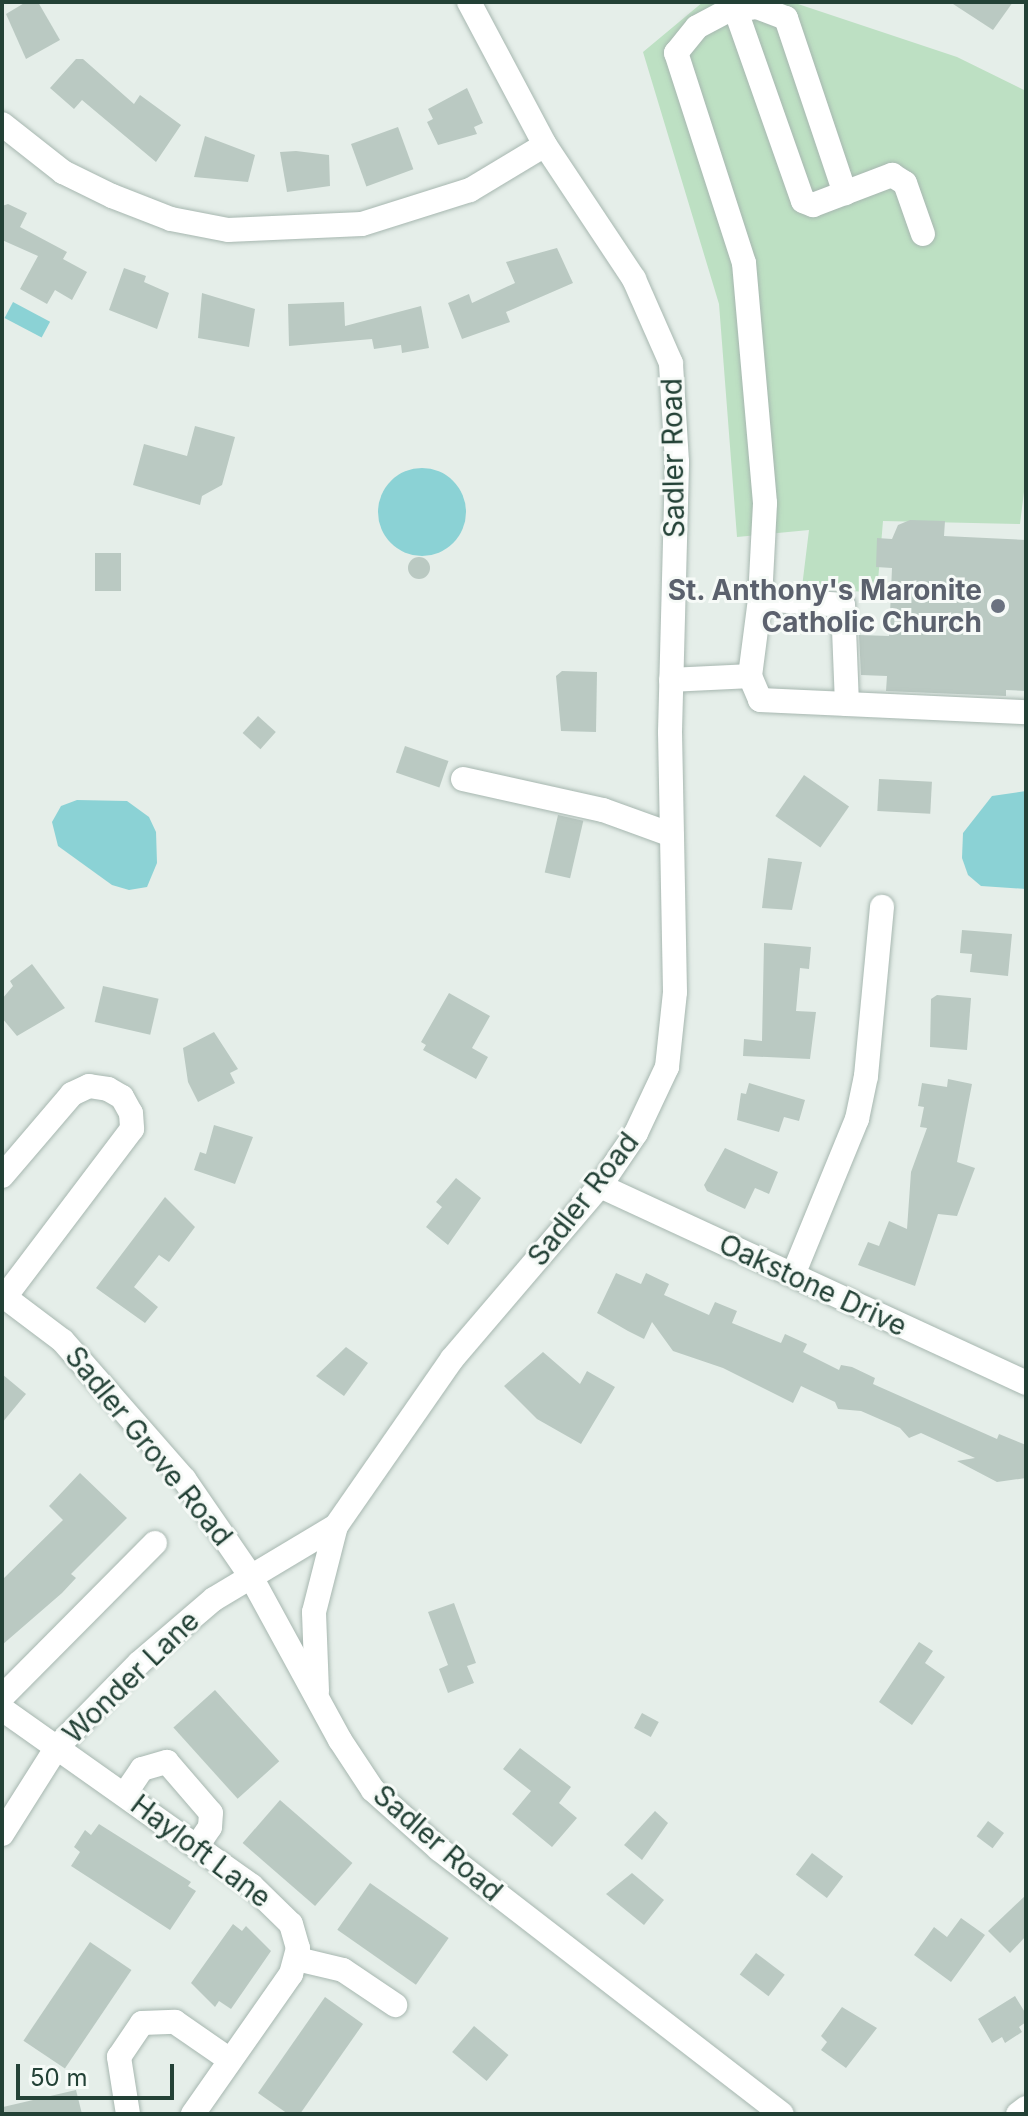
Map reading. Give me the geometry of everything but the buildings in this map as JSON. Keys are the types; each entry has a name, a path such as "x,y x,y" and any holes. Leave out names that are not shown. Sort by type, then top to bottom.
{"street":[{"name":"Sadler Road","path":"469,2 545,145 634,279 671,363 677,502 671,680 675,992 667,1067 636,1133 600,1186 452,1359 336,1526 250,1575 356,1768 392,1809 782,2114"},
{"path":"845,193 786,18 757,7 736,11 697,27 676,53 744,263 765,503 760,599 750,676 760,700 1026,712"},
{"path":"736,11 803,201 813,205 892,175 905,183 923,234"},
{"path":"2,124 63,172 112,196 171,219 228,230 362,224 470,190 545,145"},
{"path":"760,599 843,605 847,704"},
{"path":"671,680 750,676"},
{"path":"463,779 603,810 672,835"},
{"path":"793,1275 842,1166 857,1119 866,1076 882,907"},
{"path":"2,1176 72,1094 89,1086 108,1089 122,1097 131,1113 132,1129 3,1296"},
{"name":"Oakstone Drive","path":"600,1186 1026,1383"},
{"name":"Sadler Grove Road","path":"3,1296 63,1341 110,1391 184,1479 250,1575"},
{"path":"318,1697 314,1612 336,1526"},
{"path":"2,1697 155,1543"},
{"name":"Wonder Lane","path":"2,1834 57,1747 167,1638 250,1575"},
{"name":"Hayloft Lane","path":"2,1709 197,1846 282,1912 296,1936 297,1959"},
{"path":"125,1794 142,1769 167,1762 211,1813 210,1827 197,1846"},
{"path":"193,2114 297,1959 343,1970 395,2005"},
{"path":"128,2114 119,2057 142,2023 175,2022 230,2060"},
{"path":"1018,2114 1026,2108"}],"green space":[{"path":"703,2 792,2 957,57 1026,91 1026,476 1020,524 883,521 877,593 802,587 809,530 737,537 719,304 643,52"}],"water":[{"path":"13,302 50,322 42,338 5,318"},
{"path":"413,468 431,468 447,475 459,487 466,503 466,521 459,537 447,549 431,556 413,556 397,549 385,537 378,521 378,503 385,487 397,475"},
{"path":"1026,791 1026,889 981,886 968,875 962,858 963,833 992,796"},
{"path":"77,800 127,801 149,817 156,832 157,863 147,887 129,890 112,885 58,846 52,822 61,806"}],"place":[{"name":"St. Anthony's Maronite Catholic Church","path":"998,606"}]}
